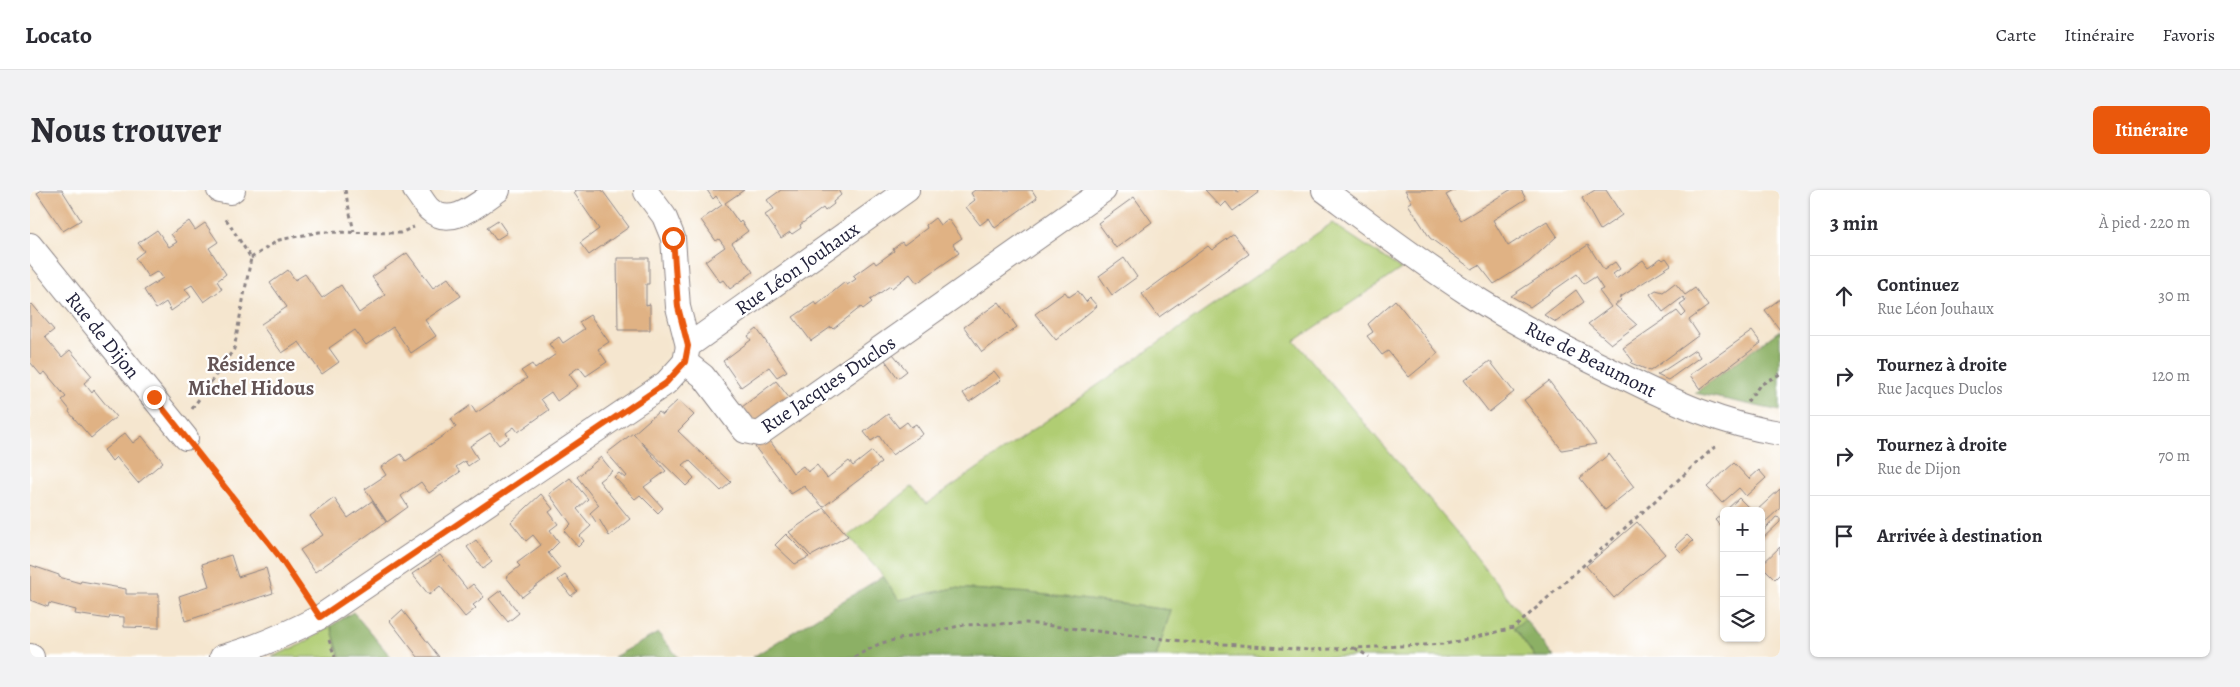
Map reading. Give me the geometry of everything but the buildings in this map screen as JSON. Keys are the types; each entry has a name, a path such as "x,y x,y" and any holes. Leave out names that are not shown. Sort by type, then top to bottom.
{"street":[{"path":"415,190 429,209 440,216 459,216 498,190"},
{"name":"Rue Léon Jouhaux","path":"686,354 907,190"},
{"name":"Rue Jacques Duclos","path":"686,354 745,432 759,434 1104,190"},
{"name":"Rue de Beaumont","path":"1324,190 1415,258 1468,293 1568,350 1680,404 1734,422 1780,433"},
{"path":"222,657 285,635 320,617 666,383 686,354 678,307 672,233 664,216 646,192"},
{"name":"Rue de Dijon","path":"30,245 182,433"}],"path":[{"path":"345,190 354,232"},
{"path":"227,191 221,212 252,258"},
{"path":"320,617 279,556 182,433 234,349 252,258 279,240 319,232 400,233 440,216"},
{"path":"854,657 881,643 964,625 1026,623 1192,642 1309,650 1446,644 1514,628 1717,444 1760,385 1780,374"},
{"path":"1354,648 1369,657"}],"green space":[{"path":"1332,223 1401,269 1295,341 1459,535 1525,619 1514,628 1535,657 1156,657 1171,610 1030,593 954,588 899,600 883,576 848,536 912,487 926,504"},
{"path":"1780,330 1780,411 1695,393"},
{"path":"883,576 899,600 954,588 1030,593 1171,610 1156,657 753,657"},
{"path":"353,612 391,657 340,657 331,626"},
{"path":"1525,619 1554,657 1535,657 1514,628"},
{"path":"331,626 340,657 272,657 302,644"},
{"path":"658,633 678,657 614,657"}],"district":[{"name":"Résidence Michel Hidous","path":"251,376"}],"route":[{"path":"154,397 279,556 320,617 666,383 685,362 688,346 678,307 673,238"}]}
